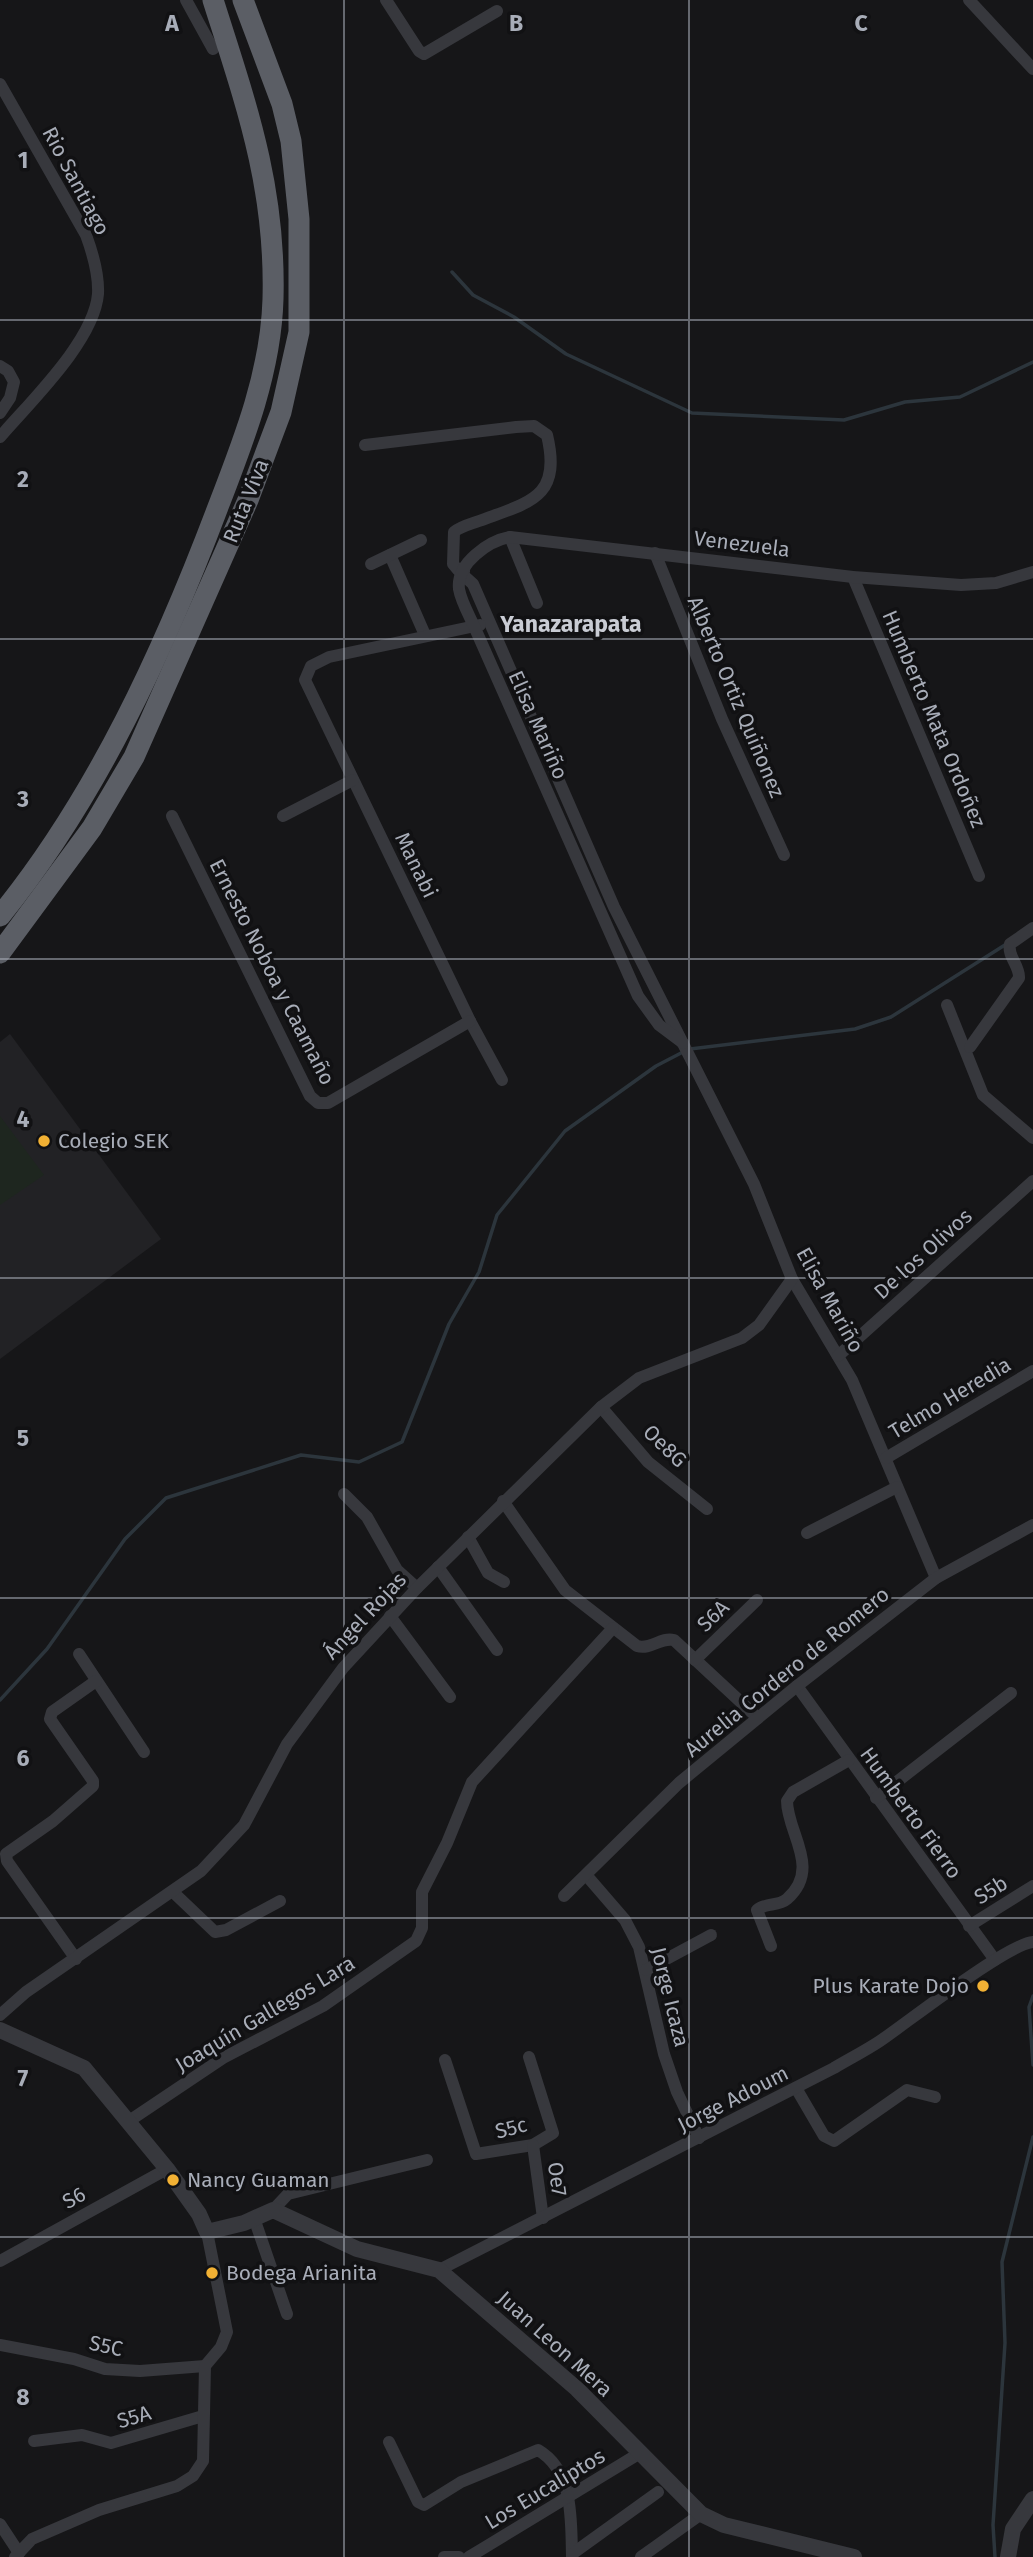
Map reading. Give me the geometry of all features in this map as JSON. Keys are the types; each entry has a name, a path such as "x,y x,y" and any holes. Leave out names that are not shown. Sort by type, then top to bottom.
{"highway":[{"name":"Ruta Viva","path":"0,916 72,815 151,664 197,563 227,485 265,365 273,290 272,238 265,174 213,0"},
{"name":"Ruta Viva","path":"0,953 92,828 134,757 243,512 281,412 299,332 299,219 290,141 282,104 243,0"}],"street":[{"path":"186,0 212,49"},
{"path":"386,0 419,51 424,54 497,11"},
{"path":"969,0 1033,69"},
{"name":"Rio Santiago","path":"0,83 86,235 95,262 98,293 89,325 0,437"},
{"path":"0,366 14,382 10,398 0,413"},
{"path":"365,444 534,426 547,435 551,476 542,493 527,503 454,531 453,564 463,573 485,545 510,537 537,603"},
{"name":"Venezuela","path":"510,537 853,577 961,585 996,583 1033,572"},
{"path":"372,564 421,540"},
{"name":"Alberto Ortiz Quiñonez","path":"655,553 722,719 784,855"},
{"path":"390,555 425,635 491,624"},
{"name":"Elisa Mariño","path":"463,573 473,584 630,939 754,1184 792,1279 859,1394 936,1578"},
{"name":"Elisa Mariño","path":"463,573 459,588 474,626 616,947 650,1014 683,1043"},
{"name":"Humberto Mata Ordoñez","path":"853,577 979,876"},
{"name":"Manabi","path":"425,635 329,657 311,666 306,672 306,686 470,1021 502,1080"},
{"path":"283,816 353,780"},
{"name":"Ernesto Noboa y Caamaño","path":"172,816 310,1096 318,1103 328,1103 470,1021"},
{"path":"970,1047 1019,978 1019,970 1010,953 1010,944 1033,928"},
{"path":"616,947 630,939"},
{"path":"947,1005 983,1095 1033,1138"},
{"name":"De los Olivos","path":"838,1356 1033,1181"},
{"name":"Ángel Rojas","path":"0,2015 26,1992 201,1871 244,1825 268,1777 313,1706 390,1616 503,1501 601,1407 639,1378 742,1338 759,1325 792,1279"},
{"name":"Telmo Heredia","path":"886,1458 1033,1371"},
{"name":"Oe8G","path":"601,1407 654,1467 707,1509"},
{"path":"807,1533 897,1487"},
{"path":"344,1494 367,1517 397,1570 417,1588"},
{"path":"503,1501 565,1590 641,1647 670,1639 758,1718"},
{"name":"Aurelia Cordero de Romero","path":"564,1896 665,1796 797,1686 936,1578 1033,1525"},
{"path":"468,1537 488,1573 504,1582"},
{"path":"438,1567 497,1650"},
{"name":"S6A","path":"695,1660 757,1600"},
{"path":"390,1616 450,1697"},
{"name":"Joaquín Gallegos Lara","path":"129,2121 223,2058 323,2006 416,1941 422,1928 422,1892 447,1843 472,1782 613,1628"},
{"path":"79,1654 144,1752"},
{"path":"76,1959 7,1861 6,1854 53,1821 93,1786 93,1781 50,1719 52,1712 96,1681"},
{"name":"Humberto Fierro","path":"797,1686 995,1961"},
{"path":"876,1798 1011,1693"},
{"path":"771,1946 757,1910 790,1896 799,1880 803,1858 787,1801 793,1792 849,1760"},
{"name":"Jorge Icaza","path":"587,1876 625,1920 646,1970 667,2064 699,2138"},
{"name":"S5b","path":"969,1926 1033,1886"},
{"path":"173,1892 215,1932 226,1930 279,1901"},
{"path":"646,1970 711,1935"},
{"name":"Jorge Adoum","path":"439,2270 796,2088 878,2042 995,1961 1029,1942"},
{"path":"0,2030 84,2068 167,2169 199,2214 208,2232 227,2332 221,2347 205,2366 203,2461 193,2476 177,2486 99,2511 32,2539 17,2555 0,2524"},
{"name":"S5c","path":"444,2060 477,2154 533,2145 553,2133 529,2057"},
{"path":"796,2088 824,2136 834,2141 907,2090 935,2098"},
{"name":"Oe7","path":"533,2145 543,2218"},
{"path":"208,2232 273,2210 288,2194 427,2160"},
{"name":"S6","path":"0,2261 167,2169"},
{"name":"Juan Leon Mera","path":"273,2210 357,2249 439,2270 577,2389 701,2514 724,2525 854,2557"},
{"path":"254,2218 287,2314"},
{"name":"S5C","path":"0,2345 74,2359 105,2369 140,2371 205,2366"},
{"name":"S5A","path":"34,2441 82,2435 111,2443 203,2416"},
{"path":"389,2442 418,2502 424,2505 461,2482 538,2450 552,2458 570,2498 572,2555"},
{"name":"Los Eucaliptos","path":"469,2557 640,2453"},
{"path":"572,2555 658,2492"},
{"path":"1007,2557 1013,2529 1033,2499"},
{"path":"640,2557 701,2514"},
{"path":"444,2557 459,2557"}],"shaded area":[{"name":"Colegio SEK","path":"10,1034 161,1239 0,1359 0,1042"},
{"path":"0,1116 44,1175 0,1205"}],"waterway":[{"path":"452,272 473,295 514,317 566,354 692,413 844,420 905,402 960,397 1033,362"},
{"path":"690,1049 855,1029 891,1017 1008,943"},
{"path":"0,1700 47,1649 125,1539 166,1498 301,1455 359,1462 402,1442 449,1324 479,1272 497,1215 565,1131 656,1066 683,1052"},
{"path":"1033,1996 1029,2007 1033,2065"},
{"path":"995,2557 993,2525 1005,2343 1002,2262 1033,2137"}],"place":[{"name":"Colegio SEK","path":"44,1141"},
{"name":"Plus Karate Dojo","path":"983,1986"},
{"name":"Nancy Guaman","path":"173,2180"},
{"name":"Bodega Arianita","path":"212,2273"}],"district":[{"name":"Yanazarapata","path":"571,624"}]}
